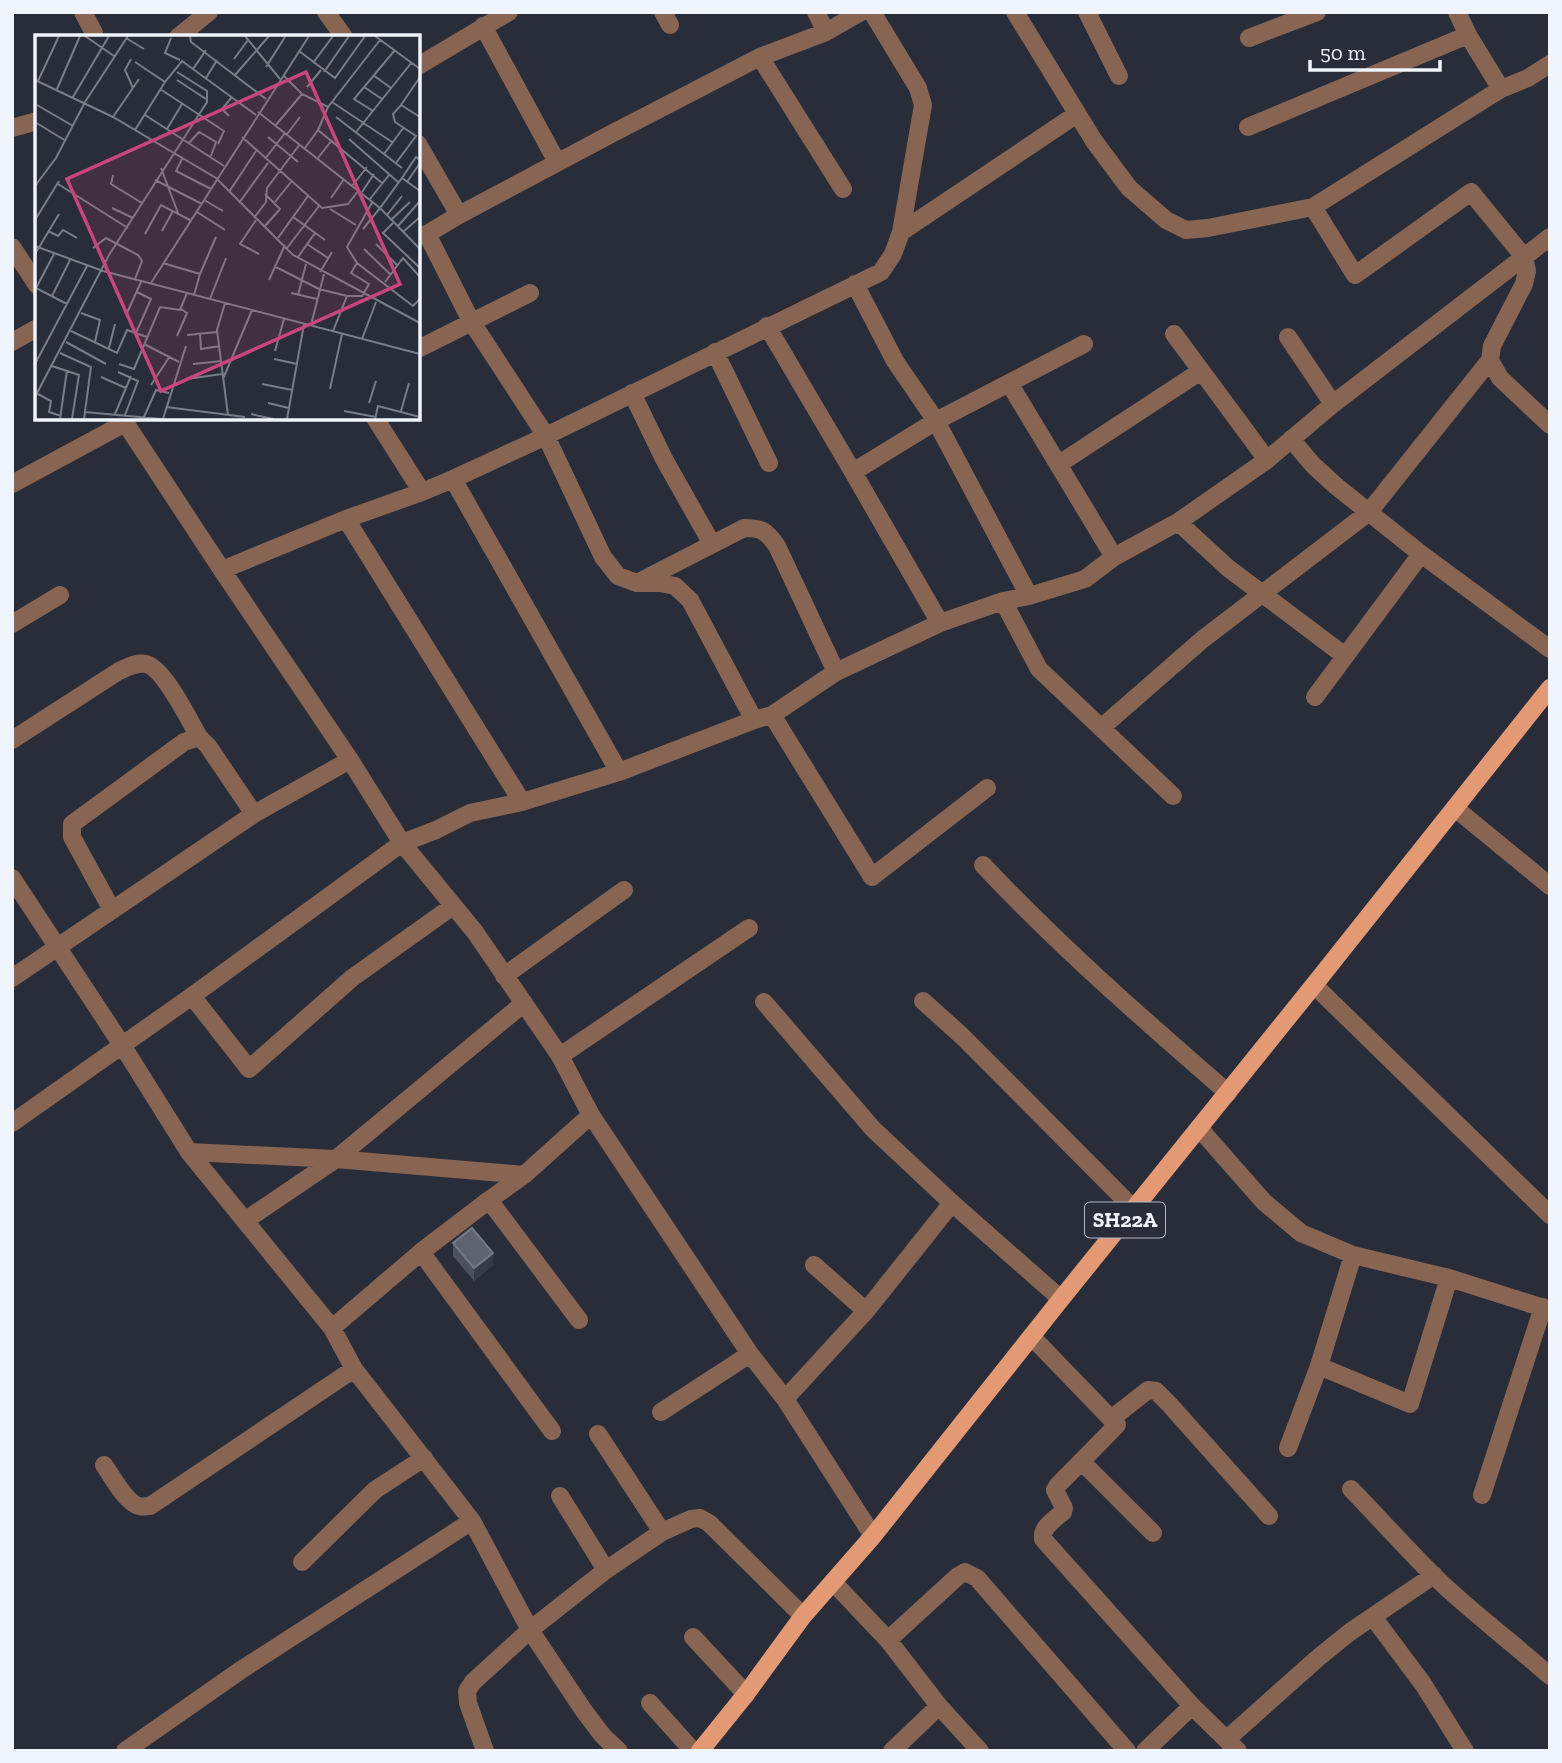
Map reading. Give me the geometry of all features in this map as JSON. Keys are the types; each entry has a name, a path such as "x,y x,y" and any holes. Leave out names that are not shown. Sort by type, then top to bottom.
{"main road":[{"name":"SH22A","path":"700,1751 803,1616 873,1536 1455,808 1547,698"}],"street":[{"path":"83,12 94,33"},
{"path":"180,35 209,12"},
{"path":"326,12 343,35"},
{"path":"420,65 486,20 509,12"},
{"path":"816,12 826,32"},
{"path":"861,12 826,32 760,57 423,235 471,321 546,436 603,557 618,576 637,583 675,586 690,600 763,718 872,877 987,788"},
{"path":"222,570 453,479 881,272 893,254 901,232 923,105 918,88 872,12"},
{"path":"1015,12 1094,141 1129,188 1166,220 1186,230 1313,207 1501,89 1528,78 1550,64"},
{"path":"1087,12 1119,76"},
{"path":"1249,38 1317,12"},
{"path":"1457,12 1501,89"},
{"path":"486,20 557,162"},
{"path":"1248,127 1468,35"},
{"path":"760,57 843,189"},
{"path":"901,232 1077,114"},
{"path":"12,128 35,122"},
{"path":"420,147 459,215"},
{"path":"1101,728 1203,639 1369,512 1490,360 1492,346 1524,284 1527,271 1524,257 1471,192 1355,275 1313,207"},
{"path":"12,1123 402,843 470,813 522,802 619,772 763,718 836,672 940,623 1003,601 1085,579 1114,557 1178,522 1267,460 1333,404 1550,237"},
{"path":"12,247 35,282"},
{"path":"855,284 895,361 936,421 1029,596"},
{"path":"420,348 530,293"},
{"path":"768,326 940,623"},
{"path":"12,341 35,329"},
{"path":"1174,334 1267,460"},
{"path":"1288,337 1333,404"},
{"path":"853,472 936,421 1084,344"},
{"path":"715,352 769,463"},
{"path":"1490,360 1500,378 1550,425"},
{"path":"1059,464 1201,371"},
{"path":"1009,383 1114,557"},
{"path":"632,393 664,460 712,544"},
{"path":"377,420 422,492"},
{"path":"12,484 123,421 350,760 402,843 475,932 560,1056 591,1115 750,1354 785,1399 873,1536"},
{"path":"1291,439 1313,465 1369,512 1421,554 1550,649"},
{"path":"453,479 619,772"},
{"path":"346,519 522,802"},
{"path":"1178,522 1228,568 1345,656"},
{"path":"637,583 744,528 767,532 777,546 836,672"},
{"path":"1315,697 1421,554"},
{"path":"12,624 60,595"},
{"path":"1003,601 1039,669 1173,796"},
{"path":"12,740 119,671 136,663 147,664 156,668 165,678 198,737 208,746 254,814"},
{"path":"113,910 72,837 72,824 184,742 198,737"},
{"path":"12,978 254,814 350,760"},
{"path":"1455,808 1550,886"},
{"path":"983,865 1029,914 1106,987 1228,1093"},
{"path":"12,878 189,1152 332,1328 354,1369 472,1521 530,1630 584,1712 619,1751"},
{"path":"504,976 624,890"},
{"path":"192,996 249,1069 352,978 453,905"},
{"path":"560,1056 749,928"},
{"path":"1314,985 1550,1215"},
{"path":"923,1001 964,1037 1134,1209"},
{"path":"764,1002 873,1129 1061,1299"},
{"path":"246,1220 336,1159 524,1003"},
{"path":"332,1328 421,1252 524,1175 591,1115"},
{"path":"1199,1128 1264,1202 1301,1233 1353,1255 1449,1278 1546,1309 1482,1494"},
{"path":"189,1152 336,1159 524,1175"},
{"path":"489,1200 579,1320"},
{"path":"785,1399 866,1311 952,1203"},
{"path":"421,1252 552,1431"},
{"path":"1288,1448 1319,1366 1353,1255"},
{"path":"814,1265 866,1311"},
{"path":"1319,1366 1410,1404 1449,1278"},
{"path":"1032,1337 1117,1425 1058,1485 1055,1490 1064,1508 1063,1512 1044,1529 1043,1539 1192,1706 1233,1745 1319,1657 1350,1632 1434,1575"},
{"path":"661,1412 750,1354"},
{"path":"104,1465 128,1499 141,1507 150,1506 354,1369"},
{"path":"1111,1419 1147,1390 1156,1391 1269,1516"},
{"path":"598,1434 662,1532"},
{"path":"302,1562 375,1490 424,1458"},
{"path":"1082,1462 1153,1533"},
{"path":"1351,1489 1434,1575 1550,1676"},
{"path":"560,1496 606,1570"},
{"path":"485,1751 468,1703 467,1691 473,1682 530,1630 606,1570 662,1532 691,1519 700,1518 709,1523 803,1616"},
{"path":"125,1751 241,1670 472,1521"},
{"path":"888,1640 958,1576 965,1572 971,1574 1127,1751"},
{"path":"833,1582 888,1640 939,1706 980,1751"},
{"path":"1373,1617 1423,1684 1465,1751"},
{"path":"693,1637 746,1694"},
{"path":"650,1703 693,1751"},
{"path":"892,1751 939,1706"},
{"path":"1145,1751 1192,1706"}],"building":[{"path":"472,1228 493,1253 474,1268 453,1243"}]}
